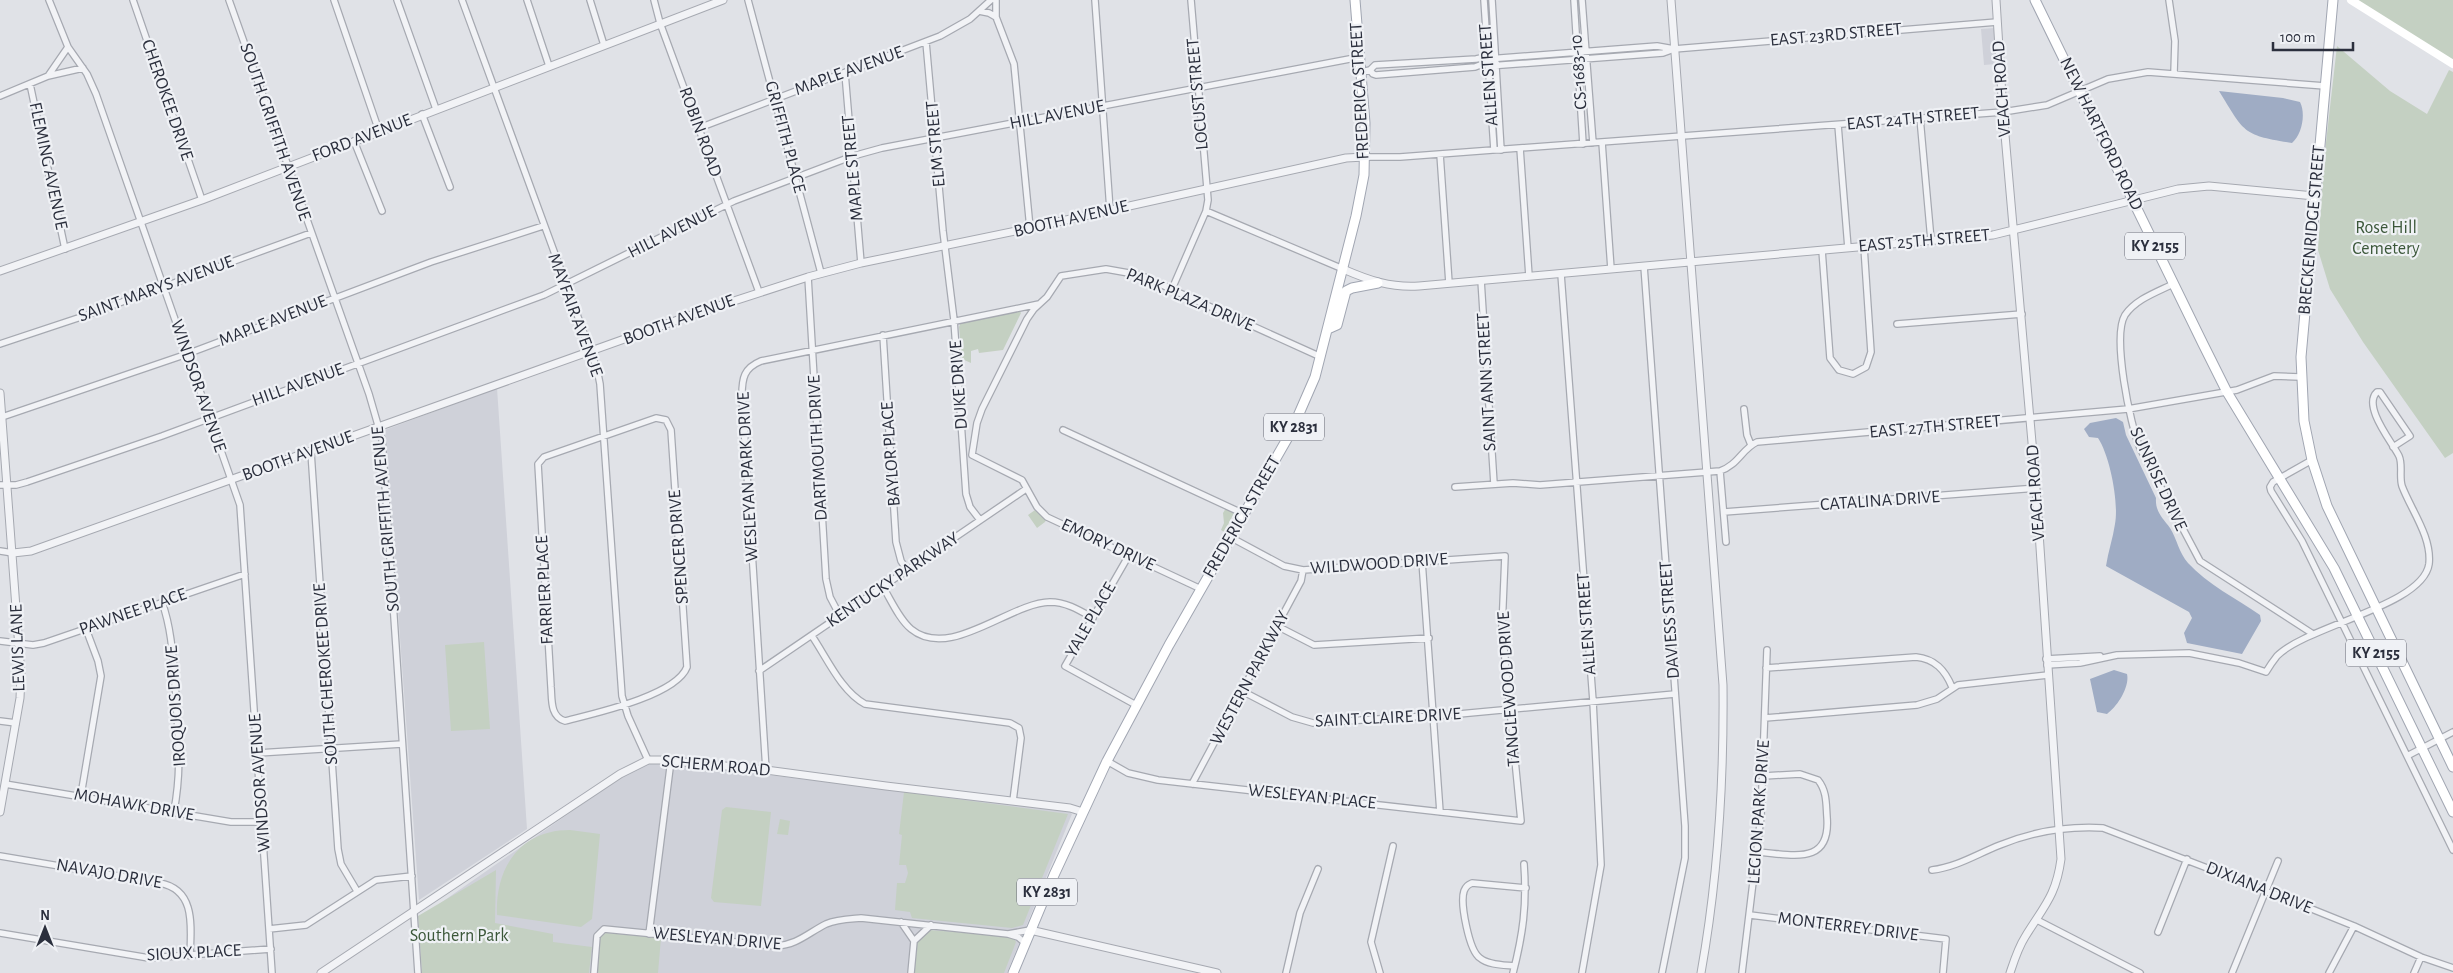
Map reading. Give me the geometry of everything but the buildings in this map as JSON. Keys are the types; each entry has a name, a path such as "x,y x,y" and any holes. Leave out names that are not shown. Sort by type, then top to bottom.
{"main road":[{"name":"FREDERICA STREET","path":"1013,973 1030,930 1083,812 1136,705 1297,420 1321,357 1361,195 1365,158 1365,71 1360,57 1355,0"},
{"name":"NEW HARTFORD ROAD","path":"2036,0 2227,392 2322,546 2453,812"},
{"name":"BRECKENRIDGE STREET","path":"2312,460 2304,421 2300,377 2314,196 2333,0"},
{"path":"2351,0 2453,64"},
{"path":"1328,329 1337,325 1346,291 1378,283"},
{"name":"KY 2155","path":"2312,460 2327,506 2453,767"}],"street":[{"name":"WINDSOR AVENUE","path":"49,0 68,47 83,68 96,94 240,505 272,973"},
{"name":"CHEROKEE DRIVE","path":"133,0 202,200"},
{"name":"SOUTH GRIFFITH AVENUE","path":"229,0 380,427 418,973"},
{"path":"334,0 379,131"},
{"path":"398,0 436,109"},
{"name":"MAYFAIR AVENUE","path":"462,0 600,384 624,705 648,760"},
{"path":"528,0 549,66"},
{"path":"590,0 604,45"},
{"name":"ROBIN ROAD","path":"654,0 660,23 759,292"},
{"name":"FORD AVENUE","path":"0,271 202,200 723,0"},
{"name":"GRIFFITH PLACE","path":"748,0 821,273"},
{"name":"MAPLE AVENUE","path":"699,128 926,42 961,26 980,12 991,0"},
{"path":"996,0 996,17 1014,64 1030,228"},
{"path":"1095,0 1110,210"},
{"name":"LOCUST STREET","path":"1191,0 1208,200 1206,210"},
{"name":"ALLEN STREET","path":"1484,0 1502,150"},
{"name":"ALLEN STREET","path":"1492,0 1490,62 1494,150"},
{"name":"CS-1683-10","path":"1574,0 1583,144"},
{"path":"1582,0 1593,143"},
{"path":"1671,0 1723,685 1723,732 1716,863 1701,973"},
{"name":"VEACH ROAD","path":"1996,0 2003,112 2036,488 2046,662 2062,859 2053,895 2021,945 2010,973"},
{"path":"2169,0 2175,41 2174,72"},
{"path":"980,12 989,13 996,17"},
{"name":"EAST 23RD STREET","path":"1490,62 1586,51 1657,46 1674,49 1997,22"},
{"name":"ELM STREET","path":"926,42 945,246"},
{"path":"48,76 68,47"},
{"name":"EAST 23RD STREET","path":"1490,62 1586,59 1663,53 1674,49"},
{"name":"HILL AVENUE","path":"4,485 36,479 209,418 566,286 727,204 853,156 934,138 1360,57"},
{"path":"1365,71 1375,65 1481,58 1490,62"},
{"path":"1365,71 1376,75 1475,67 1490,62"},
{"path":"0,96 48,76 83,68"},
{"name":"MAPLE STREET","path":"845,72 861,263"},
{"name":"EAST 24TH STREET","path":"1365,158 1502,150 2003,112 2047,104 2108,79 2127,74 2148,72 2174,72 2325,86"},
{"name":"FLEMING AVENUE","path":"30,84 65,248"},
{"path":"422,114 450,187"},
{"path":"1920,118 1931,240"},
{"path":"1838,125 1848,248"},
{"path":"354,141 382,211"},
{"path":"1602,142 1611,269"},
{"path":"1520,148 1529,276"},
{"path":"1440,154 1449,283"},
{"name":"BOOTH AVENUE","path":"13,553 31,551 759,292 821,273 1346,158 1365,158"},
{"name":"EAST 25TH STREET","path":"1343,270 1378,283 1408,287 1864,247 2014,231 2178,189 2203,186 2314,196"},
{"path":"1172,289 1206,210 1343,270"},
{"name":"MAPLE AVENUE","path":"2,417 187,354 431,262 543,226"},
{"name":"SAINT MARYS AVENUE","path":"0,344 163,288 311,233"},
{"name":"DUKE DRIVE","path":"945,246 954,320 966,494 970,506 980,520"},
{"path":"1822,250 1830,358 1839,370 1852,374 1866,368 1871,352 1864,247"},
{"name":"DAVIESS STREET","path":"1644,266 1686,848 1662,973"},
{"name":"PARK PLAZA DRIVE","path":"1026,488 1022,480 974,458 971,448 982,409 1027,319 1047,297 1061,276 1082,271 1106,269 1124,271 1172,289 1321,357"},
{"name":"ALLEN STREET","path":"1561,274 1593,701 1601,865 1582,973"},
{"name":"DARTMOUTH DRIVE","path":"808,277 826,579 830,597 840,616"},
{"name":"SAINT ANN STREET","path":"1481,280 1494,484"},
{"name":"SUNRISE DRIVE","path":"2173,284 2138,302 2125,316 2121,341 2132,429 2192,551 2208,568 2313,634"},
{"path":"954,320 1039,304"},
{"path":"1897,324 2022,314"},
{"name":"WESLEYAN PARK DRIVE","path":"766,770 742,380 748,368 761,361 954,320"},
{"name":"BAYLOR PLACE","path":"884,335 896,542 901,561 907,570"},
{"name":"EAST 27TH STREET","path":"1751,445 1773,440 2128,409 2227,392 2274,376 2300,377"},
{"path":"2046,662 2117,654 2189,654 2239,663 2266,672 2277,656 2313,634 2376,608 2413,587 2422,579 2429,562 2424,536 2402,484 2399,457 2373,412 2372,402 2376,392 2380,392 2410,436 2393,446"},
{"name":"LEWIS LANE","path":"0,393 4,485 13,553 21,686 0,812"},
{"path":"1455,487 1494,484 1540,485 1720,471 1734,465 1751,445 1747,435 1744,409"},
{"name":"SPENCER DRIVE","path":"603,436 656,418 666,420 671,430 687,667 685,672 676,680 640,700 624,705"},
{"path":"1062,430 1244,514"},
{"name":"FARRIER PLACE","path":"603,436 544,457 538,464 551,687 554,712 560,720 565,721 624,705"},
{"name":"SOUTH CHEROKEE DRIVE","path":"311,452 339,857 357,891"},
{"path":"2312,460 2271,484 2271,491 2302,541 2453,850"},
{"path":"1720,471 1726,542"},
{"name":"KENTUCKY PARKWAY","path":"760,671 1026,488"},
{"name":"EMORY DRIVE","path":"1026,488 1037,507 1047,517 1201,589"},
{"name":"CATALINA DRIVE","path":"1724,512 2036,488"},
{"name":"WILDWOOD DRIVE","path":"1230,537 1284,566 1304,570 1505,556"},
{"path":"0,551 13,553"},
{"name":"YALE PLACE","path":"1128,555 1065,666 1136,705"},
{"name":"TANGLEWOOD DRIVE","path":"1505,556 1502,628 1511,709 1513,757 1521,821"},
{"path":"1422,561 1440,812"},
{"name":"WESTERN PARKWAY","path":"1192,784 1301,581 1304,570"},
{"name":"PAWNEE PLACE","path":"0,642 19,644 44,643 246,574"},
{"path":"883,587 905,623 918,633 927,636 945,637 964,634 1048,602 1066,605 1093,618"},
{"name":"IROQUOIS DRIVE","path":"162,602 171,633 180,752 180,782 174,811"},
{"path":"1277,626 1314,645 1429,638"},
{"path":"81,795 101,676 98,660 86,629"},
{"path":"812,636 846,687 858,700 865,704 1010,723 1019,728 1021,738 1013,801"},
{"name":"LEGION PARK DRIVE","path":"1742,973 1750,915 1764,776 1767,650"},
{"path":"1766,668 1916,657 1929,660 1940,667 1947,675 1952,687"},
{"path":"1764,718 1917,705 1937,699 1952,687 1968,683 2048,675"},
{"name":"SAINT CLAIRE DRIVE","path":"1242,691 1306,722 1434,715 1675,694"},
{"path":"0,721 16,723"},
{"path":"2407,756 2453,732"},
{"path":"258,753 402,744"},
{"name":"SCHERM ROAD","path":"321,973 620,774 648,760 671,760 766,770 1070,808 1083,812"},
{"path":"649,934 671,760"},
{"name":"WESLEYAN PLACE","path":"1108,761 1141,778 1521,821"},
{"path":"1757,852 1807,855 1822,846 1827,835 1826,798 1818,780 1800,774 1764,776"},
{"name":"MOHAWK DRIVE","path":"5,784 81,795 232,822 263,822"},
{"name":"DIXIANA DRIVE","path":"1932,870 1953,866 2029,834 2060,828 2081,827 2112,830 2354,926 2421,957 2453,968"},
{"path":"1380,973 1371,942 1393,846"},
{"name":"NAVAJO DRIVE","path":"0,856 175,887 185,897 187,904 190,956"},
{"path":"2158,932 2187,859"},
{"path":"2232,973 2278,861"},
{"path":"1524,864 1526,888 1524,926 1513,970 1484,961 1476,954 1466,920 1464,893 1468,885 1472,883 1526,888"},
{"path":"1286,973 1300,913 1318,869"},
{"path":"269,929 306,926 376,880 412,876"},
{"name":"MONTERREY DRIVE","path":"1750,915 1946,939 1943,973"},
{"name":"WESLEYAN DRIVE","path":"594,973 600,931 610,929 776,946 794,944 824,925 841,919 861,918 1008,934 1018,937 1025,944"},
{"path":"2037,920 2140,973"},
{"path":"901,922 914,940 911,973"},
{"path":"914,940 931,925"},
{"path":"2329,973 2354,926"},
{"path":"1030,930 1217,973"},
{"name":"WESLEYAN DRIVE","path":"1008,934 1030,930"},
{"name":"SIOUX PLACE","path":"0,933 148,958 270,949"},
{"path":"2414,973 2421,957"},
{"path":"1742,973 1749,973"}],"shaded area":[{"path":"1994,28 1996,64 1984,65 1981,29"},
{"path":"497,388 527,829 419,900 385,430"},
{"path":"661,762 1068,811 1072,814 1007,973 425,973 422,916 627,773 650,763"}],"green space":[{"path":"2351,0 2453,0 2453,64"},
{"name":"Rose Hill Cemetery","path":"2337,46 2390,91 2427,114 2449,70 2453,72 2453,453 2445,458 2363,342 2330,289 2318,250 2324,160"},
{"path":"1019,310 1021,313 1003,350 979,353 978,349 971,351 971,363 962,359 959,327 961,322"},
{"path":"1226,508 1234,513 1224,532 1221,530 1224,523 1223,513"},
{"path":"1035,510 1046,520 1037,528 1028,515"},
{"path":"484,642 490,729 451,731 445,645"},
{"path":"904,792 1068,814 1023,925 1012,928 912,918 910,912 895,910 897,883 905,883 908,873 906,865 899,865 902,835 899,834"},
{"path":"726,807 771,812 761,906 714,902 711,898 722,810"},
{"path":"780,819 790,821 788,835 777,834"},
{"path":"570,830 600,834 592,919 581,927 497,915 497,898 500,882 514,855 524,845 537,837 552,832"},
{"name":"Southern Park","path":"496,870 495,923 553,934 553,942 592,947 589,973 422,973 418,916"},
{"path":"929,930 1008,936 1014,938 1016,942 1004,973 913,973 916,942"},
{"path":"606,933 661,938 658,973 596,973 600,936"}],"water":[{"path":"2219,91 2283,98 2300,102 2303,112 2301,129 2292,143 2254,134 2240,124"},
{"path":"2116,418 2123,422 2126,435 2156,498 2158,511 2170,528 2185,559 2204,578 2260,615 2261,621 2242,654 2187,643 2184,633 2192,618 2189,612 2106,566 2115,524 2115,492 2110,468 2102,446 2098,438 2089,437 2084,429 2090,423"},
{"path":"2114,670 2127,674 2125,691 2119,702 2107,714 2097,712 2090,679"}]}
